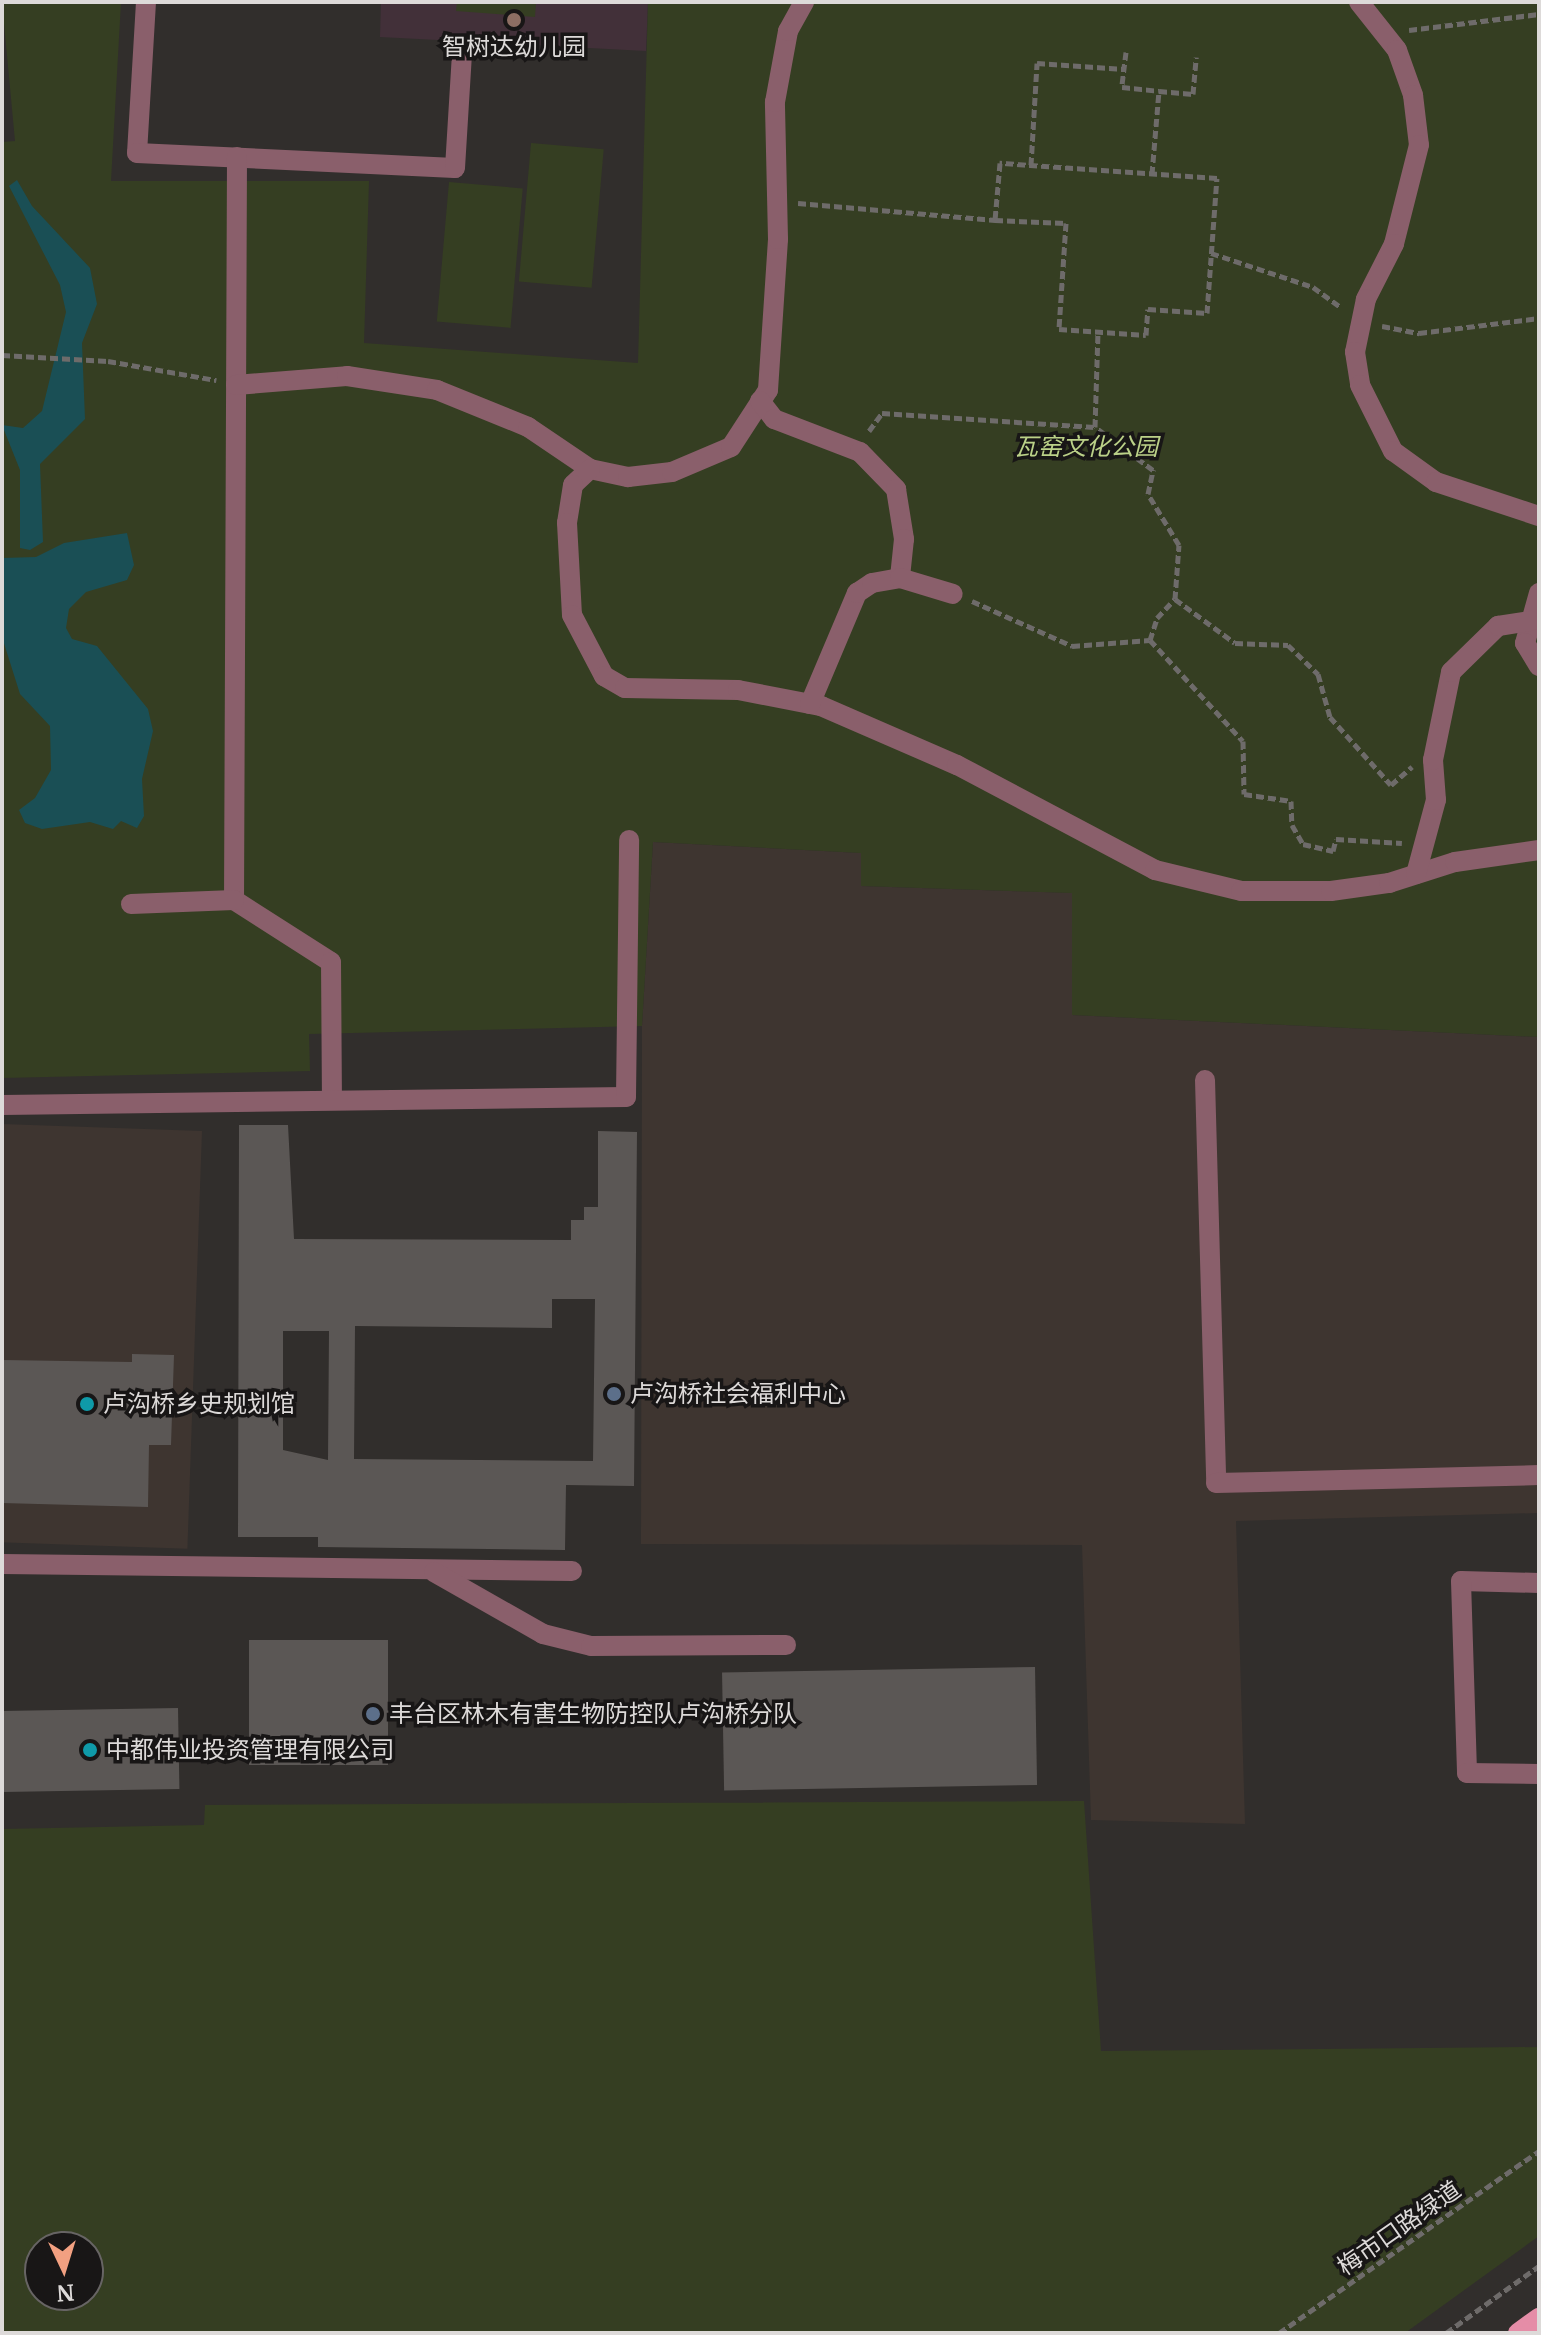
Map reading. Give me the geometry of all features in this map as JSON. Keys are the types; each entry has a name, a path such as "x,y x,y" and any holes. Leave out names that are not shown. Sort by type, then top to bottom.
{"main road":[{"path":"1518,2333 1539,2318"}],"street":[{"path":"146,2 137,153 455,168 462,55"},
{"path":"236,385 347,376 437,390 528,427 590,469 628,477 672,472 731,447 768,390 776,330 775,102 788,31 804,2"},
{"path":"1359,2 1397,50 1413,95 1419,145 1394,244 1366,299 1355,352 1360,385 1393,451 1436,482 1539,516"},
{"path":"234,900 237,157"},
{"path":"760,401 774,419 855,450 896,489 904,539 900,578"},
{"path":"590,469 573,485 566,561 572,615 604,676 625,688 738,690 810,704 957,765 1155,870 1241,891 1331,891 1412,875 1455,862 1539,850"},
{"path":"810,704 857,593 872,583 900,578 953,594"},
{"path":"1539,593 1525,643 1539,666"},
{"path":"1412,875 1436,800 1433,760 1451,672 1498,626 1531,621"},
{"path":"2,1105 626,1097 629,840"},
{"path":"131,904 234,900 331,962 332,1100"},
{"path":"1205,1080 1216,1483 1539,1475"},
{"path":"2,1564 572,1571"},
{"path":"431,1570 543,1634 591,1646 786,1645"},
{"path":"1539,1583 1461,1581 1467,1773 1539,1774"}],"path":[{"path":"1373,20 1417,30 1539,14"},
{"path":"1126,52 1122,87 1193,94 1196,57"},
{"path":"1031,165 1037,63 1124,69"},
{"path":"1152,174 1159,91"},
{"path":"777,201 995,220 1066,223 1059,329 1146,335 1148,309 1207,313 1217,178 1000,163 995,220"},
{"path":"1095,427 1098,332"},
{"path":"2,355 27,354 108,361 236,385"},
{"path":"855,450 882,413 1095,427 1153,470 1148,494 1179,545 1175,599 1157,618 1150,640"},
{"path":"953,594 1072,646 1150,640"},
{"path":"1175,599 1235,643 1288,645 1318,674 1330,717 1391,785 1415,764 1433,760"},
{"path":"1150,640 1243,741 1244,794 1291,801 1292,825 1303,844 1333,851 1336,839 1409,844 1412,875"},
{"name":"梅市口路绿道","path":"1279,2333 1539,2151"},
{"path":"1446,2333 1539,2266"}],"shaded area":[{"name":"智树达幼儿园","path":"381,2 648,2 646,51 380,37"},
{"path":"653,842 861,853 861,886 1073,893 1072,1015 1539,1037 1539,1513 1236,1521 1245,1824 1091,1820 1082,1545 641,1544 642,1026"},
{"path":"2,1124 202,1131 187,1549 2,1542"}],"green space":[{"name":"瓦窑文化公园","path":"2,2 121,2 111,181 369,181 364,343 638,363 648,2 1539,2 1539,1037 1072,1015 1072,893 861,886 861,853 653,842 642,1026 309,1034 310,1071 2,1078 2,142 15,141"},
{"path":"457,2 536,2 535,17 456,11"},
{"path":"531,143 604,149 592,288 519,281"},
{"path":"449,182 523,188 511,328 437,321"},
{"path":"1084,1801 1101,2051 1539,2047 1539,2236 1405,2333 2,2333 2,1829 204,1825 205,1805"}],"water":[{"path":"17,180 32,206 90,268 97,304 82,343 85,419 40,464 43,542 30,550 20,548 20,470 2,425 23,428 42,411 66,312 60,285 9,186"},
{"path":"127,533 134,565 127,580 86,592 69,609 66,628 72,639 97,646 148,709 153,731 142,779 144,816 137,828 121,821 113,829 90,822 42,829 25,823 19,810 35,798 51,770 50,726 20,694 2,637 2,558 36,557 64,543"}],"building":[{"name":"卢沟桥社会福利中心","path":"239,1125 288,1125 294,1239 571,1240 571,1220 584,1220 584,1207 598,1207 598,1131 637,1132 634,1486 566,1485 565,1550 318,1547 318,1537 238,1537","holes":["552,1299 595,1299 593,1461 354,1459 355,1326 552,1328","283,1331 329,1331 328,1460 283,1450"]},
{"name":"卢沟桥乡史规划馆","path":"132,1354 174,1355 171,1445 149,1445 148,1507 2,1503 2,1360 132,1362"},
{"name":"丰台区林木有害生物防控队卢沟桥分队","path":"249,1640 388,1640 388,1765 249,1765"},
{"path":"1035,1667 1037,1785 724,1790 722,1672"},
{"name":"中都伟业投资管理有限公司","path":"178,1708 179,1789 3,1792 2,1711"}],"place":[{"name":"智树达幼儿园","path":"514,20"},
{"name":"卢沟桥社会福利中心","path":"614,1394"},
{"name":"卢沟桥乡史规划馆","path":"87,1404"},
{"name":"丰台区林木有害生物防控队卢沟桥分队","path":"373,1714"},
{"name":"中都伟业投资管理有限公司","path":"90,1750"}]}
